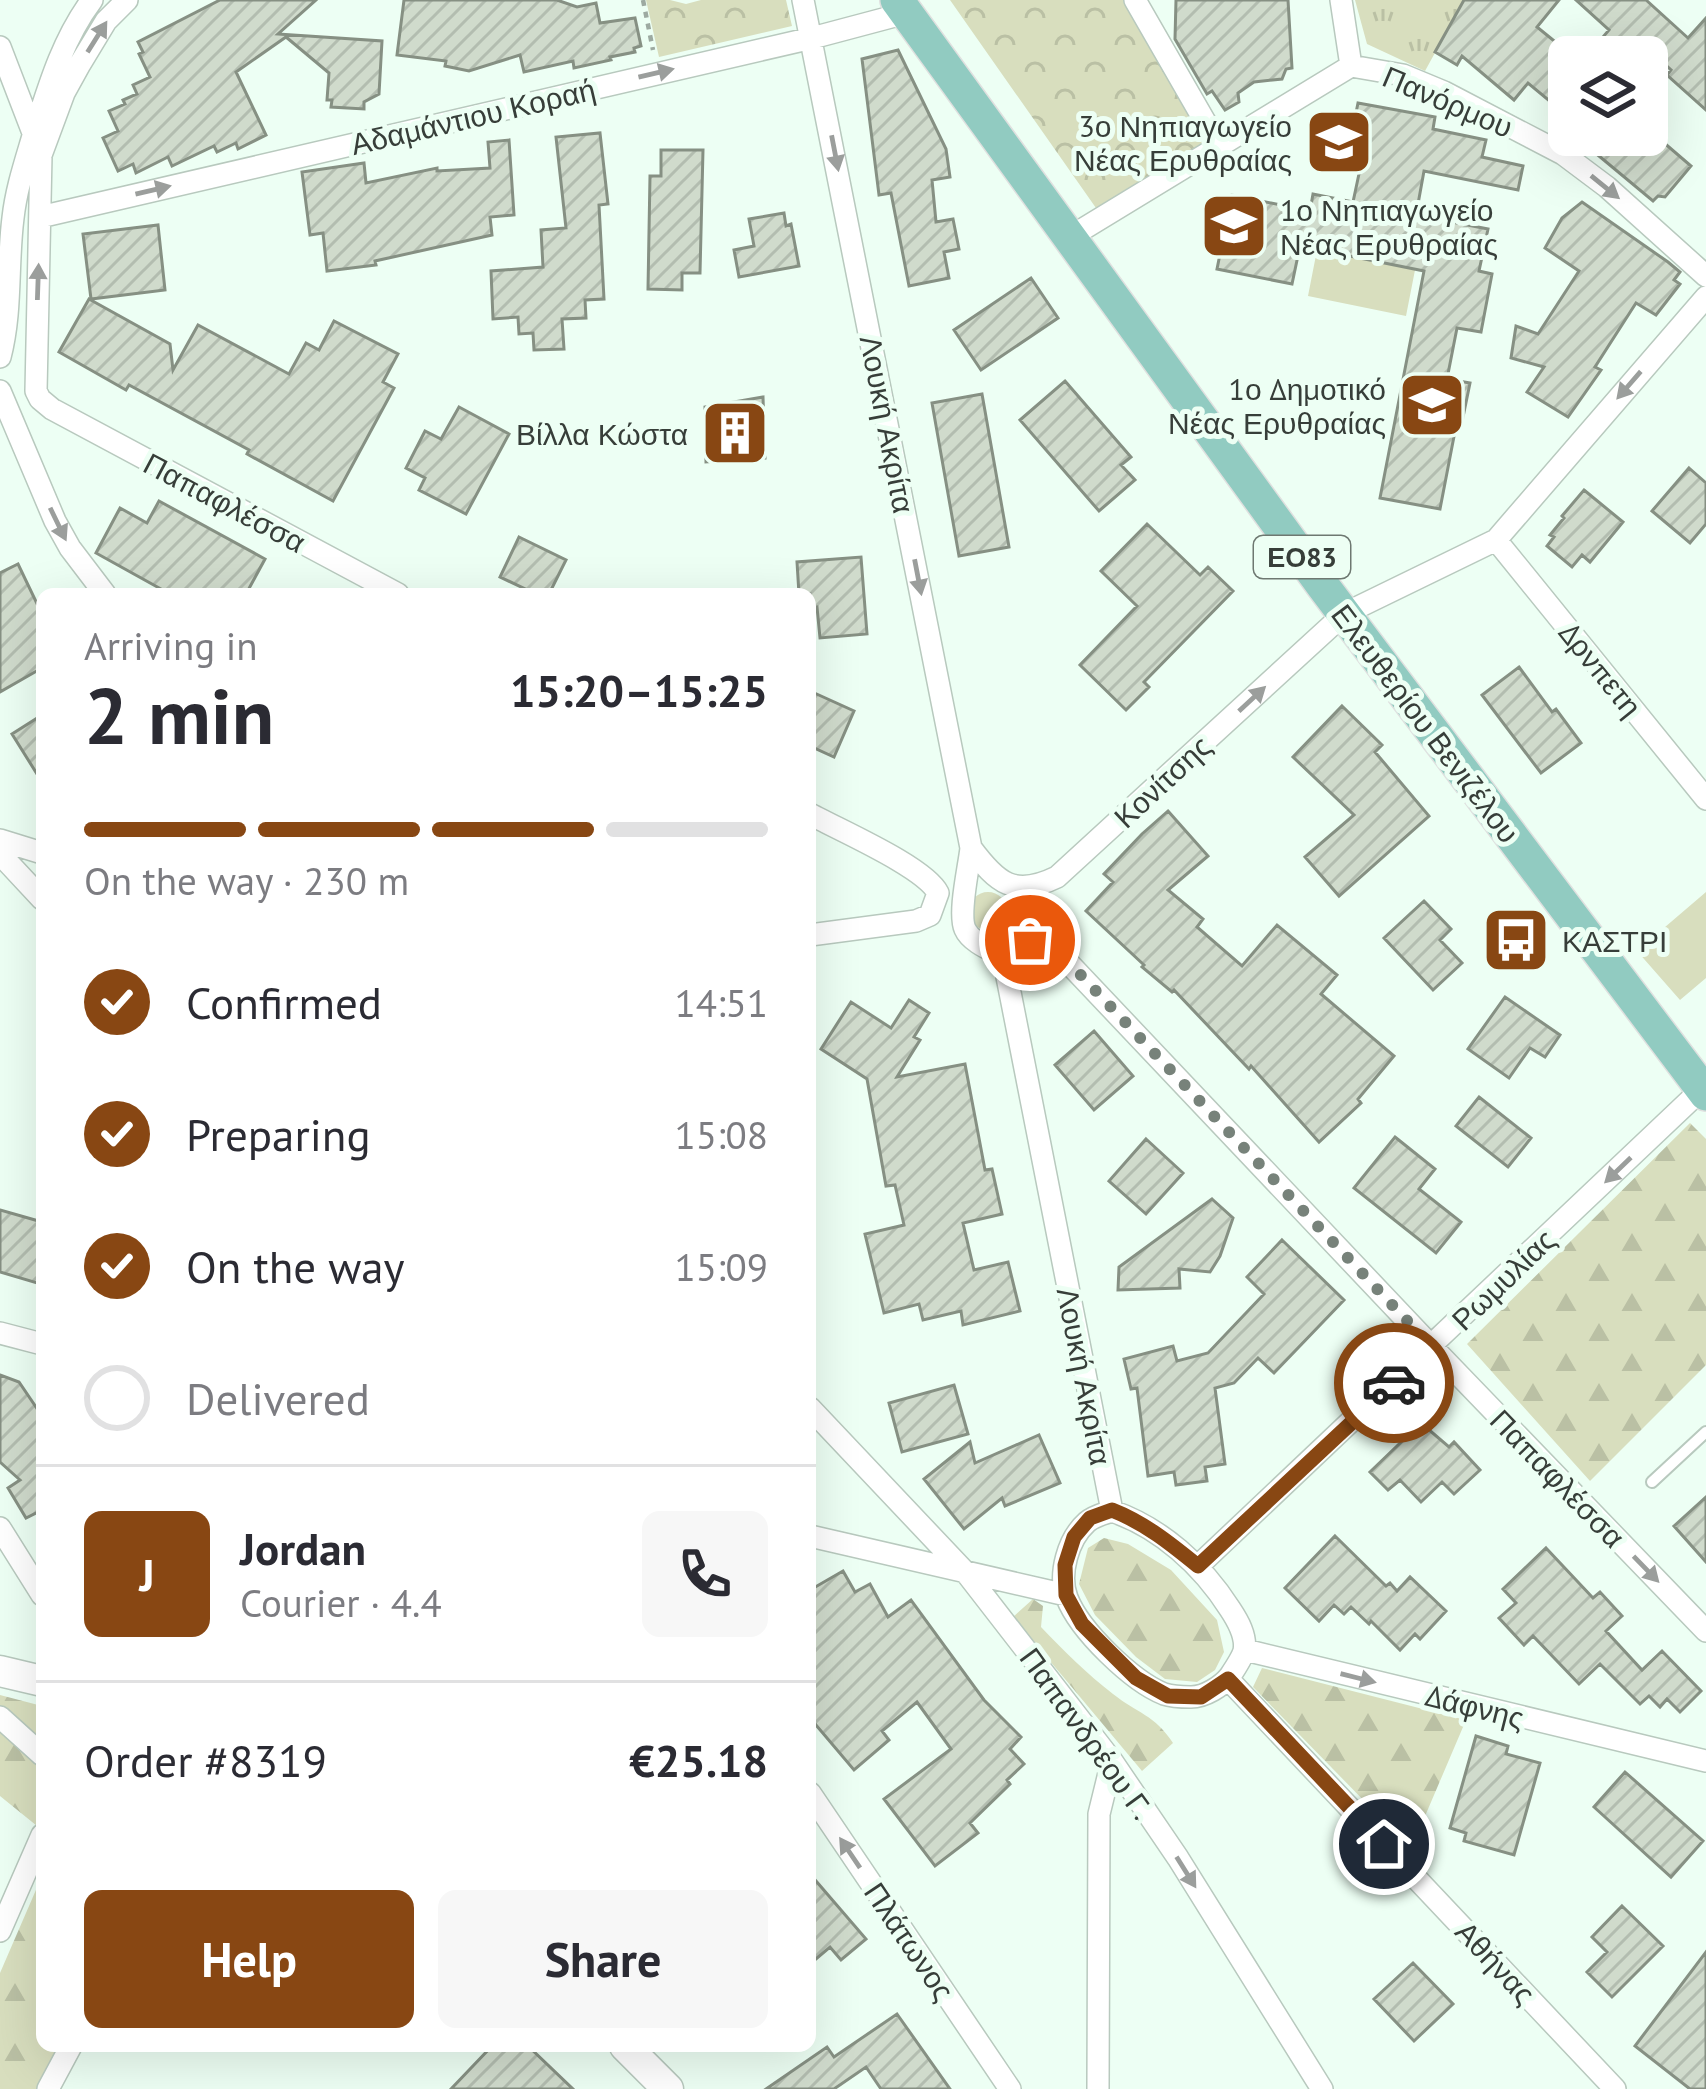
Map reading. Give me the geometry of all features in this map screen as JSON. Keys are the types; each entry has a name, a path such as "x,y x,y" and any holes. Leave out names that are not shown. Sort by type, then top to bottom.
{"main road":[{"name":"Ελευθερίου Βενιζέλου","path":"902,7 1344,614 1704,1092"}],"street":[{"path":"0,357 8,328 13,218 38,145 54,70 92,0"},
{"path":"38,145 106,21 127,0"},
{"name":"Λουκή Ακρίτα","path":"803,0 971,848 964,904"},
{"path":"1135,0 1219,146"},
{"name":"Πανόρμου","path":"1341,0 1351,66 1403,75 1444,92 1563,154 1706,276"},
{"name":"Αδαμάντιου Κοραή","path":"40,217 812,38 902,7"},
{"path":"0,47 38,145 36,391 52,409 30,424 25,445"},
{"path":"1070,237 1351,66"},
{"path":"1496,540 1706,297"},
{"path":"0,374 36,346"},
{"path":"0,391 55,521 100,588"},
{"name":"Παπαφλέσσα","path":"52,409 387,588"},
{"name":"Κονίτσης","path":"1030,888 1058,878 1344,614 1496,540"},
{"name":"Δρνπετη","path":"1496,540 1706,799"},
{"path":"816,817 912,869 933,883 938,893 930,915 916,921 816,933"},
{"path":"0,840 36,851"},
{"path":"937,902 964,904 964,928 973,939 1006,958 1017,945 1030,940 1030,888 998,879 971,848"},
{"path":"0,854 36,893"},
{"name":"Παπαφλέσσα","path":"1030,940 1043,940 1059,952 1706,1631"},
{"name":"Λουκή Ακρίτα","path":"1006,958 1112,1510"},
{"name":"Ρωμυλίας","path":"1198,1566 1704,1092"},
{"path":"0,1334 36,1343"},
{"name":"Παπανδρέου Γ.","path":"816,1414 968,1574 1112,1761 1322,2089"},
{"path":"1112,1510 1163,1537 1198,1566 1241,1626 1244,1650 1228,1679 1201,1697 1168,1696 1136,1678 1082,1624 1066,1595 1065,1565 1074,1537 1090,1518 1112,1510"},
{"path":"0,1528 36,1585"},
{"path":"816,1537 1066,1595"},
{"name":"Δάφνης","path":"1244,1650 1706,1761"},
{"path":"0,1671 36,1680"},
{"name":"Αθήνας","path":"1228,1679 1616,2089"},
{"path":"0,1718 36,1750"},
{"path":"1097,2089 1099,1814 1112,1761"},
{"name":"Πλάτωνος","path":"816,1802 1010,2089"},
{"path":"0,1930 36,1849"},
{"path":"48,2089 68,2052"},
{"path":"631,2052 665,2088"}],"lane":[{"path":"1652,1482 1706,1432"}],"path":[{"path":"643,0 658,73"}],"green space":[{"path":"646,0 686,4 786,0 792,26 659,57"},
{"path":"950,0 1127,0 1209,139 1096,208"},
{"path":"1355,0 1464,0 1425,71 1367,44"},
{"path":"1317,250 1415,270 1406,316 1308,296"},
{"path":"988,892 1001,898 1007,911 1001,924 988,930 975,924 969,911 975,898"},
{"path":"1706,892 1706,978 1680,1000 1637,951"},
{"path":"1690,1123 1706,1139 1706,1365 1590,1481 1467,1344"},
{"path":"1104,1538 1128,1544 1171,1570 1217,1620 1224,1652 1215,1670 1197,1682 1165,1679 1095,1615 1079,1584 1088,1548"},
{"path":"1033,1599 1043,1606 1041,1627 1173,1743 1142,1771 1013,1617"},
{"path":"1262,1668 1466,1720 1411,1849 1253,1687"},
{"path":"0,1695 36,1704 36,1825 0,1796"},
{"path":"36,1890 36,2052 55,2052 37,2089 0,2089 0,1973"}],"building":[{"path":"220,0 316,0 278,34 382,41 379,94 364,102 364,109 331,107 329,73 286,37 236,72 266,135 238,149 236,143 217,152 214,146 172,166 168,157 136,173 133,164 118,171 103,138 118,131 109,111 125,104 123,100 137,94 133,85 150,77 138,42"},
{"path":"404,0 557,0 577,7 596,3 600,23 635,18 641,46 611,60 574,68 573,61 524,72 520,55 469,71 445,66 446,61 397,55"},
{"path":"1176,0 1288,0 1292,68 1286,69 1282,79 1254,82 1238,93 1239,102 1225,110 1212,91 1207,94 1175,39"},
{"path":"1464,0 1559,0 1537,27 1548,36 1548,100 1528,83 1514,100 1462,56 1457,65 1435,52"},
{"path":"1576,0 1646,0 1688,38 1706,18 1706,110 1668,76 1668,36 1604,36 1609,30"},
{"path":"898,50 946,149 950,177 932,180 936,222 953,219 959,249 944,252 949,278 909,286 891,193 879,195 862,59"},
{"path":"1358,103 1435,117 1433,129 1486,140 1482,157 1523,166 1518,190 1424,171 1416,215 1488,229 1479,271 1492,274 1481,332 1457,328 1447,379 1470,383 1461,427 1456,426 1440,509 1380,498 1424,271 1300,246 1292,284 1217,269 1232,195 1310,211 1313,194 1353,202 1363,155 1348,152"},
{"path":"600,133 608,204 599,205 604,299 585,300 586,318 562,319 564,349 534,350 533,333 519,334 518,317 493,319 491,271 543,267 541,230 566,228 556,137"},
{"path":"509,140 514,215 490,217 492,235 375,261 376,265 327,271 323,233 310,235 302,172 364,163 366,183 437,168 490,168 488,142"},
{"path":"1668,146 1691,166 1665,197 1653,201 1599,156 1668,156"},
{"path":"661,150 703,150 700,273 682,273 682,290 648,289 650,176 661,176"},
{"path":"1582,202 1680,272 1674,280 1680,284 1656,315 1636,303 1595,367 1601,370 1568,417 1527,392 1544,367 1511,358 1516,326 1538,334 1579,271 1545,248 1562,218"},
{"path":"784,213 786,226 791,224 799,266 739,277 734,250 754,246 749,219"},
{"path":"158,225 165,290 91,299 83,234"},
{"path":"1031,278 1058,318 981,370 954,330"},
{"path":"89,299 170,344 173,370 198,325 289,374 306,343 319,350 334,321 398,354 383,382 394,388 333,501 247,454 249,450 59,352"},
{"path":"1065,381 1131,457 1121,465 1135,480 1099,511 1020,420"},
{"path":"982,394 1009,547 959,556 932,403"},
{"name":"Βίλλα Κώστα","path":"763,397 765,458 706,462 705,407"},
{"path":"459,407 509,434 466,514 419,490 425,478 406,468 425,431 441,439"},
{"path":"1689,468 1706,483 1706,524 1690,543 1652,511"},
{"path":"1584,490 1623,522 1590,562 1582,555 1572,567 1547,546 1562,516"},
{"path":"159,501 265,559 249,588 159,588 96,553 120,508 147,523"},
{"path":"1147,524 1200,575 1208,567 1233,591 1144,682 1149,687 1126,710 1080,665 1137,606 1101,571"},
{"path":"519,537 566,560 552,588 523,588 500,577"},
{"path":"861,557 867,634 820,638 816,588 799,588 797,562"},
{"path":"18,564 36,602 36,671 0,692 0,573"},
{"path":"1519,667 1581,743 1541,773 1482,695"},
{"path":"816,694 854,711 834,757 816,749"},
{"path":"1342,706 1382,745 1375,752 1429,816 1339,896 1305,857 1354,815 1293,757"},
{"path":"36,719 36,772 12,734"},
{"path":"1168,811 1208,856 1168,890 1203,919 1197,927 1242,966 1277,925 1337,975 1321,994 1394,1056 1358,1099 1361,1103 1319,1142 1251,1066 1249,1069 1174,990 1142,967 1086,911 1113,882 1104,874"},
{"path":"1424,901 1451,929 1440,940 1462,963 1433,990 1384,938"},
{"path":"1505,997 1560,1035 1545,1057 1530,1048 1509,1078 1468,1049"},
{"path":"909,1000 929,1013 914,1037 920,1040 897,1077 965,1064 985,1170 992,1169 1002,1214 963,1223 974,1270 1008,1262 1020,1311 963,1325 961,1311 923,1320 919,1304 884,1313 865,1234 904,1225 895,1185 886,1186 867,1079 821,1049 851,1002 891,1028"},
{"path":"1094,1031 1133,1076 1094,1110 1055,1065"},
{"path":"1479,1097 1531,1138 1508,1167 1456,1126"},
{"path":"1395,1137 1435,1169 1419,1189 1461,1222 1436,1253 1354,1188"},
{"path":"1146,1139 1183,1173 1146,1214 1109,1181"},
{"path":"1212,1199 1233,1218 1210,1272 1179,1269 1180,1288 1118,1290 1119,1267"},
{"path":"0,1210 36,1220 36,1283 0,1272"},
{"path":"1282,1240 1344,1300 1274,1373 1258,1358 1234,1383 1215,1388 1225,1464 1205,1467 1207,1481 1176,1485 1174,1472 1148,1476 1137,1388 1131,1389 1124,1359 1173,1346 1177,1361 1208,1353 1264,1294 1247,1277"},
{"path":"0,1375 19,1382 36,1407 36,1513 26,1518 8,1488 20,1480 0,1462"},
{"path":"954,1385 968,1434 902,1452 889,1403"},
{"path":"1421,1423 1449,1447 1454,1442 1480,1470 1454,1494 1442,1482 1421,1502 1400,1480 1388,1490 1370,1472"},
{"path":"1039,1435 1060,1483 1005,1506 1002,1498 964,1529 924,1479 970,1442 975,1463"},
{"path":"1706,1497 1706,1562 1674,1526"},
{"path":"1335,1536 1386,1586 1390,1583 1397,1591 1410,1577 1446,1611 1420,1639 1415,1634 1400,1650 1351,1607 1344,1614 1334,1605 1319,1621 1285,1588"},
{"path":"1546,1548 1593,1598 1600,1592 1622,1616 1606,1631 1642,1670 1662,1651 1701,1691 1680,1712 1667,1699 1660,1707 1649,1696 1640,1704 1600,1664 1579,1684 1533,1636 1524,1645 1499,1618 1516,1603 1503,1589"},
{"path":"843,1571 855,1592 870,1584 888,1617 911,1600 984,1700 1021,1737 1010,1749 1024,1764 970,1823 978,1833 935,1866 884,1799 951,1749 917,1702 882,1731 889,1740 854,1770 816,1725 816,1587"},
{"path":"1476,1736 1508,1746 1506,1754 1540,1763 1514,1855 1464,1841 1466,1833 1450,1828"},
{"path":"1625,1772 1703,1841 1671,1877 1594,1807"},
{"path":"816,1881 866,1939 841,1960 830,1947 816,1959"},
{"path":"1622,1906 1663,1946 1612,1997 1587,1972 1607,1952 1592,1937"},
{"path":"1706,1952 1706,2089 1690,2089 1635,2046"},
{"path":"1413,1963 1453,2004 1414,2041 1374,1999"},
{"path":"897,2014 950,2089 881,2089 866,2067 834,2089 766,2089 827,2047 834,2057"},
{"path":"486,2052 534,2052 573,2089 451,2089"}],"way so far":[{"path":"1030,940 1043,940 1059,952 1432,1347 1394,1383"}],"place":[{"name":"3ο Νηπιαγωγείο Νέας Ερυθραίας","path":"1339,142"},
{"name":"1ο Νηπιαγωγείο Νέας Ερυθραίας","path":"1234,226"},
{"name":"1ο Δημοτικό Νέας Ερυθραίας","path":"1432,405"},
{"name":"Βίλλα Κώστα","path":"735,433"},
{"name":"ΚΑΣΤΡΙ","path":"1516,940"}],"route":[{"path":"1384,1844 1228,1679 1201,1697 1168,1696 1136,1678 1082,1624 1066,1595 1065,1565 1074,1537 1090,1518 1112,1510 1163,1537 1198,1566 1394,1383"}]}
